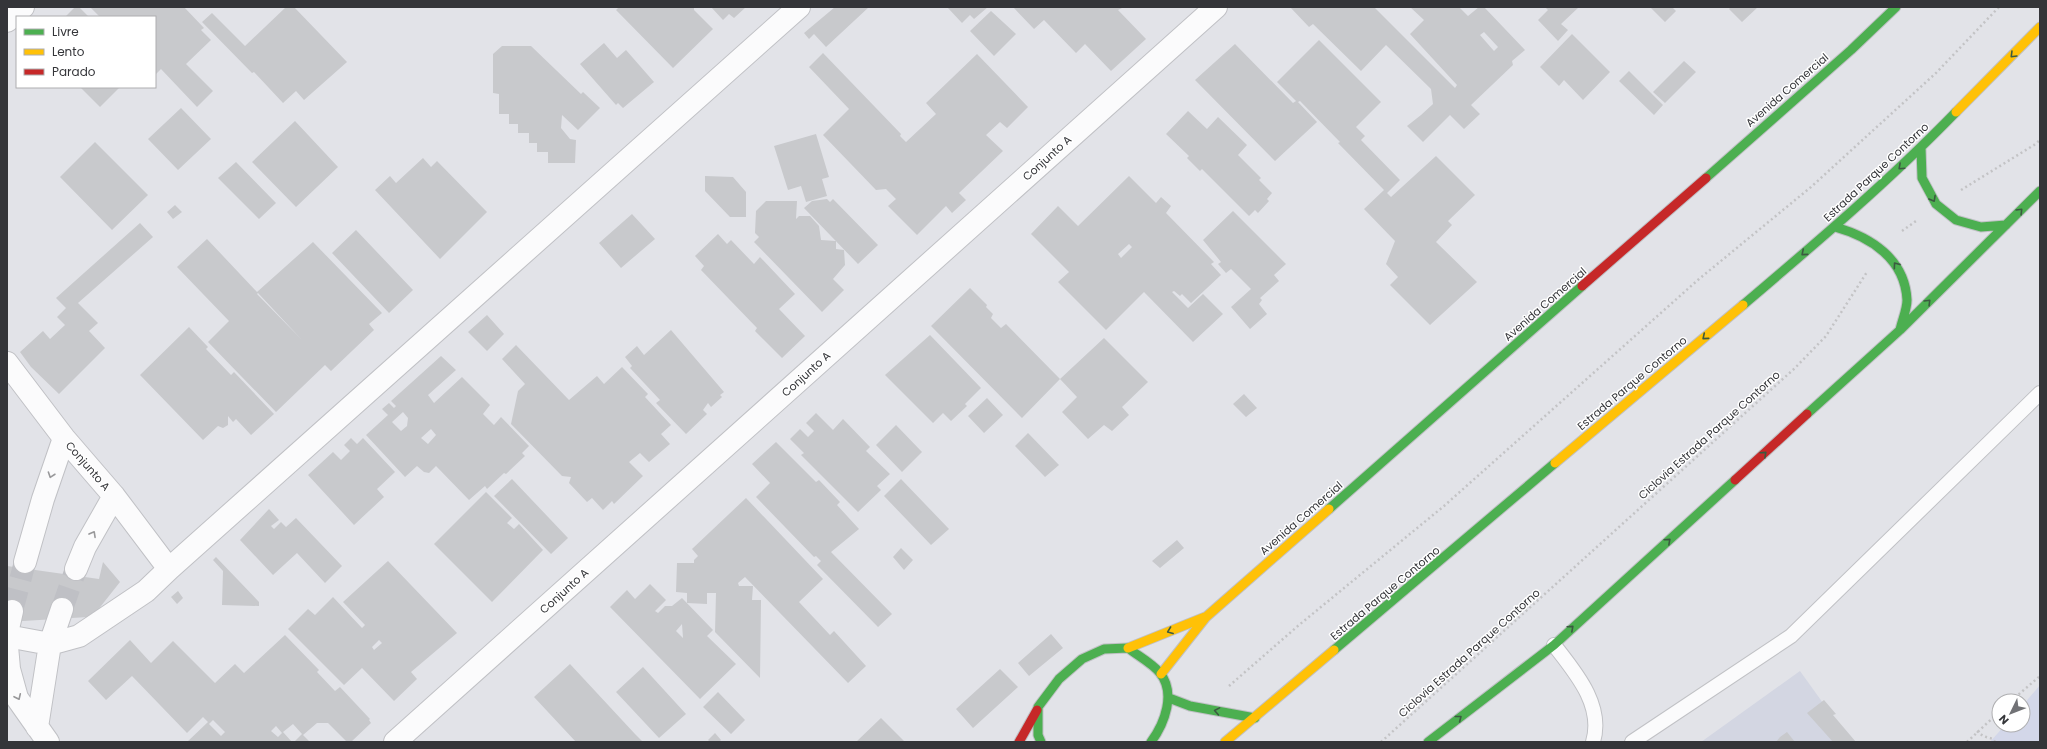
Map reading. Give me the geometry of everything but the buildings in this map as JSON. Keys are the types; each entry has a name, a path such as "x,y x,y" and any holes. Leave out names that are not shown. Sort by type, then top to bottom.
{"main road":[{"name":"Avenida Comercial","path":"1161,674 1206,617 1851,50 1896,7"},
{"name":"Estrada Parque Contorno","path":"1225,742 1835,227 1921,148 2040,27"},
{"path":"1921,148 1922,178 1936,204 1956,220 1981,227 2006,225"},
{"path":"1428,742 1554,644 1900,330 2040,191"},
{"path":"1835,227 1851,230 1882,247 1900,271 1907,300 1900,330"},
{"name":"Avenida Comercial","path":"1018,742 1038,707 1060,679 1082,659 1104,649 1128,648 1206,617"},
{"path":"1128,648 1161,674 1170,698 1164,719 1150,742"},
{"path":"1170,698 1202,709 1255,718"},
{"path":"1038,707 1038,735 1041,742"}],"street":[{"path":"7,21 23,7"},
{"path":"7,636 50,644 80,636 146,591 799,7"},
{"name":"Conjunto A","path":"395,742 1216,7"},
{"name":"Conjunto A","path":"7,363 64,438 114,496 169,569"},
{"path":"25,562 43,499 64,438"},
{"path":"76,569 86,547 114,496"},
{"path":"42,734 50,644 62,608"},
{"path":"7,633 12,611"},
{"path":"7,646 9,669 17,698 42,734"}],"lane":[{"path":"1632,742 1791,636 2040,393"},
{"path":"1554,644 1572,667 1593,704 1595,735 1593,742"}],"path":[{"path":"1202,709 1299,625 1444,506 1693,284 1811,187 1936,73 1999,7"},
{"name":"Ciclovia Estrada Parque Contorno","path":"1381,742 1796,368 1826,336 1882,247 1936,204 2034,146 2040,140"},
{"path":"2021,693 2040,676"},
{"path":"1967,742 1991,719"},
{"path":"1977,731 1983,736 1993,739 1995,742"}],"shaded area":[{"path":"1800,671 1851,742 1701,742"},
{"path":"2040,685 2040,742 1990,742 1998,733 2031,733 2031,696"}],"tunnel":[{"path":"12,611 25,562"},
{"path":"62,609 76,569"}],"traffic: fast":[{"path":"1706,178 1851,50 1896,7"},
{"path":"1743,305 1825,235 1905,163 1956,112"},
{"path":"1921,148 1922,178 1936,204 1956,220 1981,227 2006,225"},
{"path":"1807,414 1900,330 2040,191"},
{"path":"1835,227 1848,231 1873,244 1884,252 1900,273 1905,286 1907,300 1900,330"},
{"path":"1329,509 1582,286"},
{"path":"1334,650 1555,463"},
{"path":"1428,742 1554,645 1735,480"},
{"path":"1041,742 1038,735 1038,707 1059,679 1082,659 1104,649 1128,648 1157,669 1165,681 1168,699 1167,708 1161,726 1151,742"},
{"path":"1169,698 1190,706 1255,718"}],"traffic: slow":[{"path":"1956,112 2040,27"},
{"path":"1555,463 1743,305"},
{"path":"1161,674 1206,617 1329,509"},
{"path":"1128,648 1205,617"},
{"path":"1225,742 1334,650"}],"traffic: jam":[{"path":"1582,286 1706,178"},
{"path":"1735,480 1807,414"},
{"path":"1019,742 1037,710"}]}
